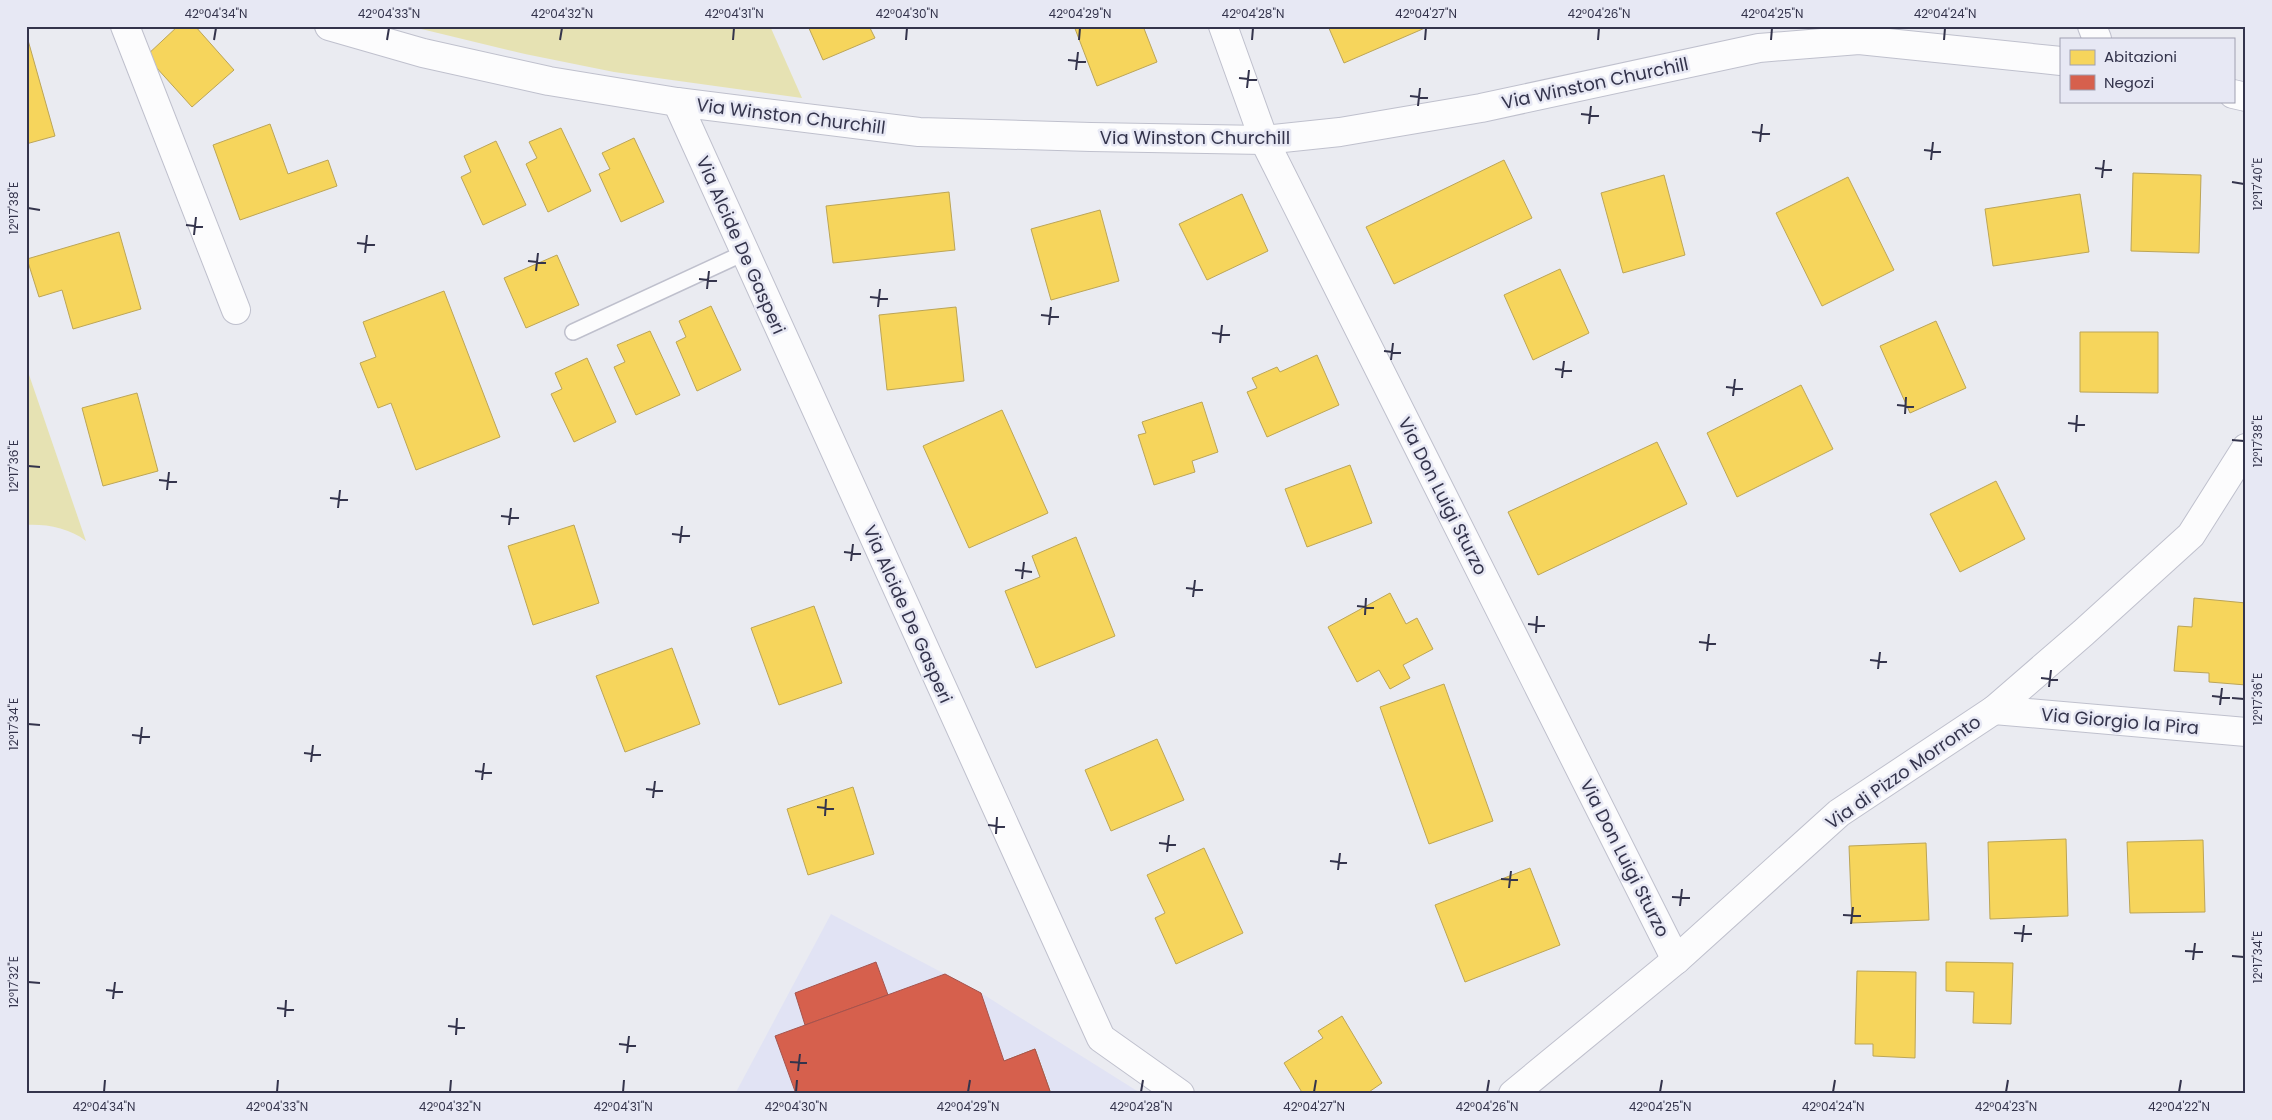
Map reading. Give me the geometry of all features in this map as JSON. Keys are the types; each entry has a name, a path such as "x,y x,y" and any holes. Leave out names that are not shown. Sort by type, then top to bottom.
{"street":[{"path":"125,26 236,310"},
{"name":"Via Winston Churchill","path":"330,26 423,53 549,81 677,102 920,132 1264,140 1340,132 1481,108 1759,48 1859,40 2060,61"},
{"name":"Via Don Luigi Sturzo","path":"1223,26 1264,140 1676,960"},
{"path":"2092,26 2097,38"},
{"name":"Via Alcide De Gasperi","path":"677,102 1101,1038 1180,1094"},
{"name":"Via di Pizzo Morronto","path":"1512,1094 1676,960 1839,812 1994,710 2083,633 2191,534 2246,448"},
{"name":"Via Giorgio la Pira","path":"1994,710 2246,732"}],"lane":[{"path":"573,332 744,253"}],"shaded area":[{"path":"409,26 770,26 802,98 614,72 525,54"},
{"path":"26,366 86,541 58,528 26,525"},
{"path":"831,914 981,993 1142,1094 735,1094"}],"building: Abitazioni":[{"path":"178,26 195,26 234,70 192,107 146,56"},
{"path":"808,26 869,26 875,38 823,60"},
{"path":"1074,26 1143,26 1157,62 1097,86"},
{"path":"1328,26 1425,26 1425,28 1344,63"},
{"path":"26,33 55,136 26,144"},
{"path":"270,124 288,174 328,160 337,186 240,220 213,145"},
{"path":"561,128 591,191 548,212 526,164 537,158 529,142"},
{"path":"634,138 664,202 621,222 599,174 610,169 602,153"},
{"path":"496,141 526,205 483,225 461,177 471,172 464,156"},
{"path":"1504,160 1532,218 1394,284 1366,227"},
{"path":"2133,173 2201,175 2199,253 2131,251"},
{"path":"1664,175 1685,255 1623,273 1601,193"},
{"path":"1848,177 1894,270 1822,306 1776,213"},
{"path":"949,192 955,250 833,263 826,206"},
{"path":"1242,194 1268,251 1207,280 1179,224"},
{"path":"2080,194 2089,252 1993,266 1985,209"},
{"path":"1100,210 1119,281 1051,300 1031,229"},
{"path":"119,232 141,309 73,329 62,290 39,297 27,259"},
{"path":"557,255 579,305 526,328 504,278"},
{"path":"1560,269 1589,333 1533,360 1504,295"},
{"path":"444,291 500,437 416,470 391,403 378,408 360,363 376,357 363,322"},
{"path":"711,306 741,370 697,391 676,342 686,337 679,321"},
{"path":"956,307 964,381 887,390 879,315"},
{"path":"1936,321 1966,388 1910,413 1880,346"},
{"path":"650,331 680,395 636,415 614,367 625,362 617,345"},
{"path":"2080,332 2158,332 2158,393 2080,392"},
{"path":"1317,355 1339,405 1267,437 1247,392 1257,388 1252,378 1277,367 1280,372"},
{"path":"587,358 616,422 574,442 551,394 562,389 555,373"},
{"path":"1801,385 1833,449 1737,497 1707,433"},
{"path":"137,393 158,471 103,486 82,408"},
{"path":"1202,402 1218,452 1192,461 1195,472 1154,485 1138,435 1146,433 1142,422"},
{"path":"1002,410 1048,513 969,548 923,446"},
{"path":"1657,442 1687,504 1538,575 1508,512"},
{"path":"1350,465 1372,523 1307,547 1285,489"},
{"path":"1996,481 2025,539 1960,572 1930,514"},
{"path":"574,525 599,603 533,625 508,546"},
{"path":"1076,537 1115,636 1036,668 1005,591 1040,577 1032,556"},
{"path":"1390,593 1406,624 1417,618 1433,649 1403,665 1410,678 1390,689 1379,670 1357,682 1328,627"},
{"path":"2194,598 2246,603 2246,685 2209,682 2209,673 2174,671 2178,626 2192,627"},
{"path":"814,606 842,683 779,705 751,628"},
{"path":"672,648 700,724 625,752 596,676"},
{"path":"1444,684 1493,821 1429,844 1380,707"},
{"path":"1157,739 1184,800 1111,831 1085,770"},
{"path":"853,787 874,854 808,875 787,809"},
{"path":"2066,839 2068,916 1990,919 1988,842"},
{"path":"2203,840 2205,912 2130,913 2127,842"},
{"path":"1926,843 1929,920 1852,923 1849,846"},
{"path":"1204,848 1243,933 1176,964 1155,918 1165,913 1147,875"},
{"path":"1530,868 1560,945 1465,982 1435,905"},
{"path":"1946,962 2013,963 2011,1024 1973,1023 1974,992 1946,991"},
{"path":"1857,971 1916,972 1915,1058 1873,1056 1873,1044 1855,1044"},
{"path":"1342,1016 1382,1083 1366,1094 1303,1094 1284,1063 1323,1038 1318,1031"},
{"path":"1035,1049 1051,1094 967,1094 961,1078"}],"building: Negozi":[{"path":"876,962 888,995 805,1025 795,993"},
{"path":"945,974 981,993 1004,1061 1035,1049 1051,1094 796,1094 775,1036"}]}
